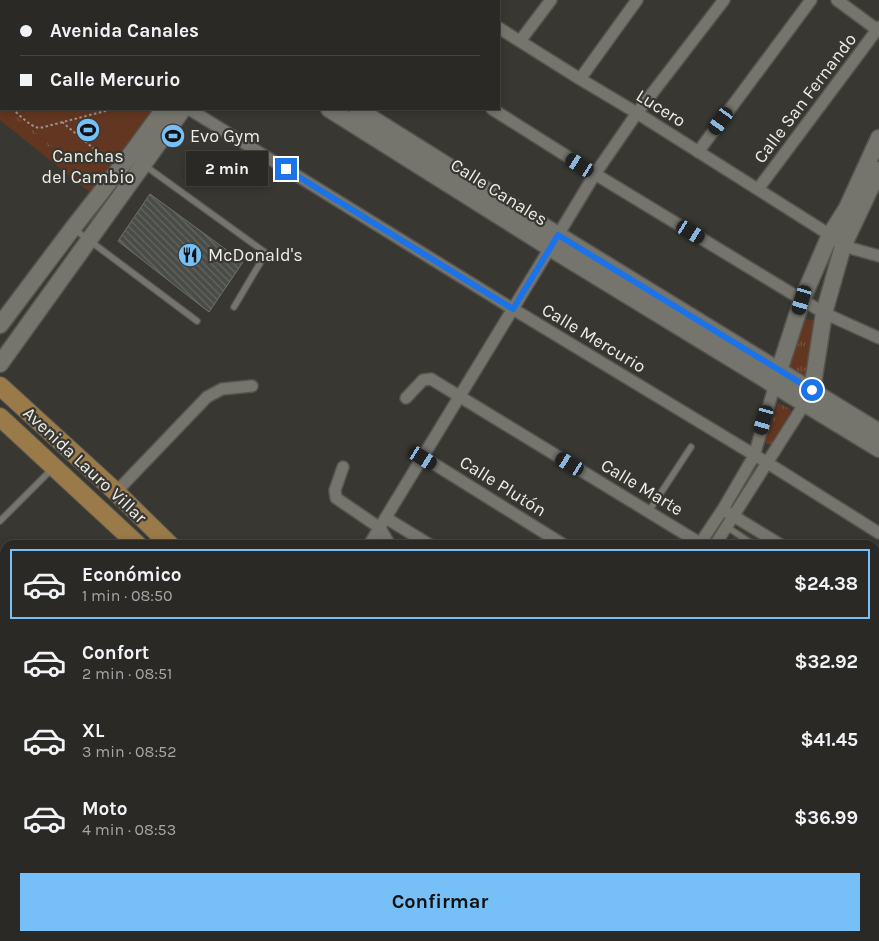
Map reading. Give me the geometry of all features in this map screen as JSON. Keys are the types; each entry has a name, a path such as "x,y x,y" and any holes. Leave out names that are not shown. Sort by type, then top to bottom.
{"main road":[{"path":"0,364 89,240 163,110"},
{"path":"0,325 72,228 119,170 137,159 182,110"},
{"name":"Calle Canales","path":"331,110 554,241 808,396 879,449"},
{"name":"Calle Canales","path":"358,110 554,241"},
{"path":"777,378 802,300 830,234 847,208 879,139"},
{"path":"879,170 844,246 824,314 808,396 879,432"},
{"name":"Avenida Lauro Villar","path":"0,386 116,492 165,540"},
{"name":"Avenida Lauro Villar","path":"0,417 133,540"}],"street":[{"path":"520,41 551,0"},
{"path":"580,79 637,0"},
{"path":"373,540 595,174 637,113 724,0"},
{"path":"698,152 811,0"},
{"path":"836,0 878,29"},
{"name":"Lucero","path":"500,29 830,234 844,246"},
{"name":"Calle San Fernando","path":"758,189 878,29"},
{"name":"Calle Mercurio","path":"191,110 879,533"},
{"path":"494,110 824,314 879,338"},
{"path":"844,246 879,256"},
{"path":"703,540 754,456 777,378"},
{"name":"Calle Marte","path":"406,398 423,380 431,379 695,540"},
{"path":"116,492 207,397 222,389 252,386"},
{"path":"718,540 808,396"},
{"name":"Calle Plutón","path":"423,458 556,540"},
{"path":"343,467 335,490 336,498 419,540"},
{"path":"723,508 773,540"},
{"path":"383,523 388,540"}],"lane":[{"path":"137,159 266,253 234,308"},
{"path":"72,228 197,321"},
{"path":"648,511 691,447"},
{"path":"0,520 54,467"},
{"path":"727,527 746,540"}],"path":[{"path":"13,110 36,128 109,110"},
{"path":"62,122 119,170"}],"shaded area":[{"path":"738,528 758,540 731,540"}],"green space":[{"name":"Canchas del Cambio","path":"0,110 162,110 97,198 0,120"},
{"name":"Canchas del Cambio","path":"9,110 156,110 102,188"},
{"path":"805,319 818,321 810,383 788,373"},
{"path":"778,403 790,409 791,412 771,445 765,442"}],"building":[{"path":"150,194 243,262 209,312 118,241"}],"place":[{"name":"Canchas del Cambio","path":"88,130"},
{"name":"Evo Gym","path":"173,136"},
{"name":"McDonald's","path":"190,255"}],"route":[{"path":"286,169 513,309 558,235 812,390"}]}
